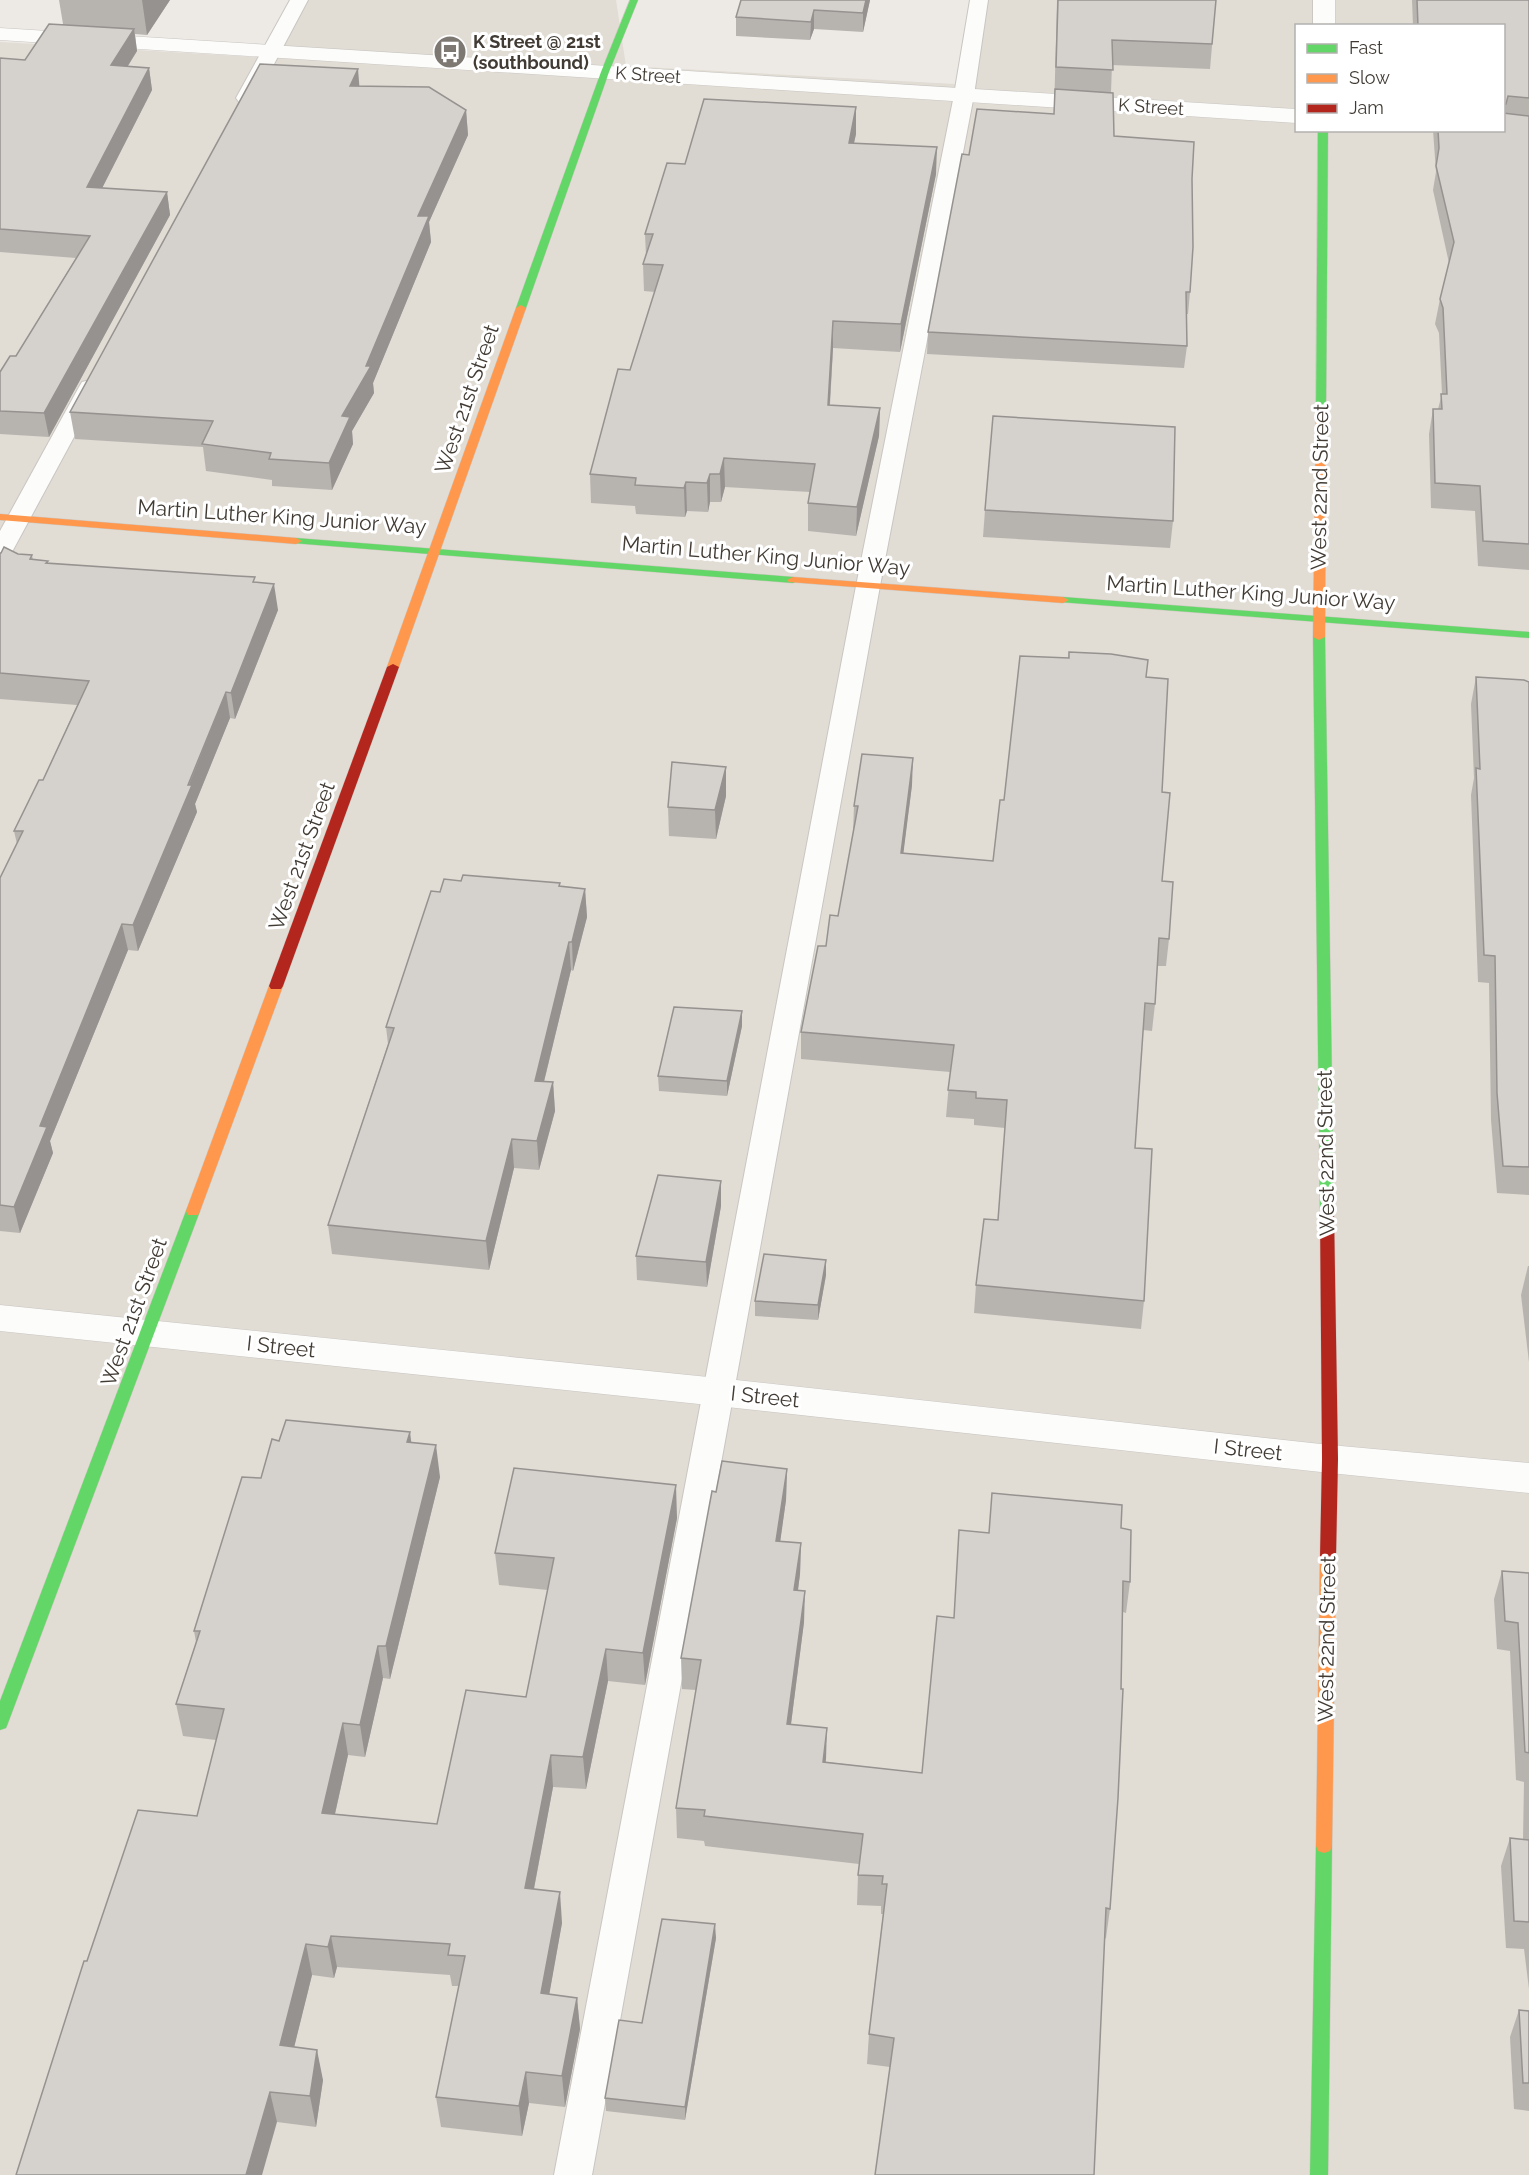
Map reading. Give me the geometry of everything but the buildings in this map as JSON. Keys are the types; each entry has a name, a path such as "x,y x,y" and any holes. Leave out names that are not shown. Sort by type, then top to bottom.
{"street":[{"name":"West 21st Street","path":"0,1723 149,1333 436,550 605,72 634,0"},
{"path":"1324,0 1324,24"},
{"name":"K Street","path":"0,34 1295,116"},
{"name":"West 22nd Street","path":"1319,2175 1330,1459 1319,619 1323,132"},
{"name":"Martin Luther King Junior Way","path":"10,517 868,586 1529,635"},
{"name":"I Street","path":"0,1318 718,1392 1330,1459 1529,1478"}],"lane":[{"path":"237,114 299,0"},
{"path":"573,2175 868,586 964,95 979,0"},
{"path":"0,552 10,517 98,373"}],"shaded area":[{"path":"305,0 616,0 626,66 955,84 975,0 1529,0 1529,2175 0,2175 0,42 256,57"}],"traffic: fast":[{"path":"521,308 605,72 634,0"},
{"path":"1321,411 1323,132"},
{"path":"296,541 793,580"},
{"path":"1063,600 1529,635"},
{"path":"1319,637 1327,1212"},
{"path":"0,1723 193,1211"},
{"path":"1319,2175 1324,1846"}],"traffic: slow":[{"path":"393,667 521,308"},
{"path":"1319,637 1321,411"},
{"path":"0,517 296,541"},
{"path":"793,580 1063,600"},
{"path":"193,1211 276,986"},
{"path":"1324,1846 1328,1557"}],"traffic: jam":[{"path":"276,986 393,667"},
{"path":"1327,1212 1330,1459 1328,1557"}],"place":[{"name":"K Street @ 21st (southbound)","path":"450,52"}]}
